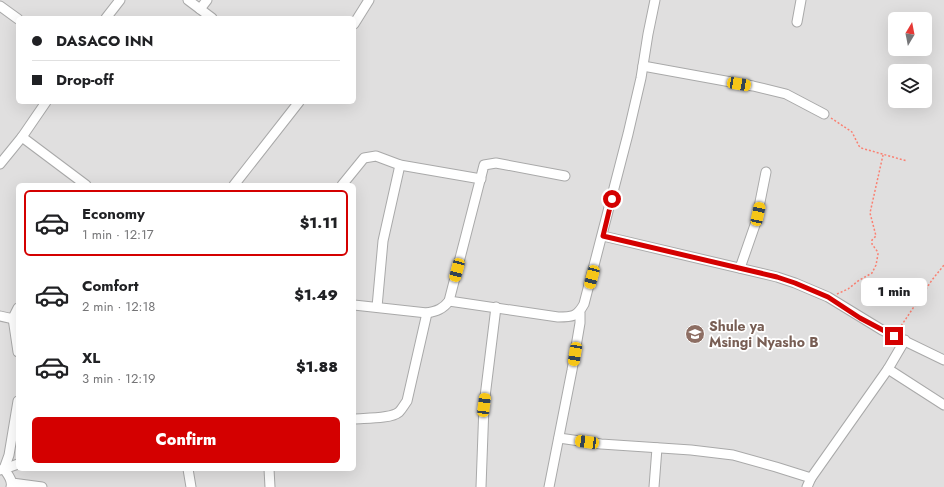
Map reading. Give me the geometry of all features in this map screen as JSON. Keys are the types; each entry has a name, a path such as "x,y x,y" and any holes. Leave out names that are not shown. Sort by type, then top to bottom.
{"street":[{"path":"108,16 120,0"},
{"path":"188,0 209,16"},
{"path":"200,9 207,0"},
{"path":"356,21 369,0"},
{"path":"549,487 574,362 580,323 580,313 584,304 603,236 643,66 655,0"},
{"path":"797,22 801,0"},
{"path":"0,6 16,18"},
{"path":"643,66 753,86 786,94 824,114"},
{"path":"0,164 22,137 45,104"},
{"path":"236,183 297,104"},
{"path":"22,137 83,183"},
{"path":"0,148 8,154"},
{"path":"344,183 364,158 369,156 376,156 400,165 481,179"},
{"path":"356,305 427,313 437,311 444,307 449,301 484,165 496,163 565,176"},
{"path":"377,307 383,241 400,165"},
{"path":"740,268 756,222 766,172"},
{"path":"603,236 740,268 795,283 828,297 860,318 944,360"},
{"path":"449,301 558,317 572,316 580,313"},
{"path":"481,487 484,405 496,307"},
{"path":"356,419 391,416 398,413 403,408 407,401 427,313"},
{"path":"0,316 16,319"},
{"path":"559,438 601,444 733,455 776,467 809,483 888,369 905,340"},
{"path":"888,369 944,405"},
{"path":"2,470 9,456 16,413"},
{"path":"654,487 658,448"},
{"path":"2,470 16,465"},
{"path":"2,470 9,475 12,485 42,487"},
{"path":"188,471 190,487"},
{"path":"269,471 270,487"}],"path":[{"path":"824,114 852,132 861,148 907,161"},
{"path":"828,297 848,289 858,281 872,274 876,265 878,254 872,244 876,235 870,212 883,155"},
{"path":"894,336 932,280 944,266"}],"shaded area":[{"path":"0,0 944,0 944,487 0,487"}],"place":[{"name":"Shule ya Msingi Nyasho B","path":"695,334"}],"route":[{"path":"612,199 603,236 777,277 795,283 828,297 860,318 894,336"}]}
